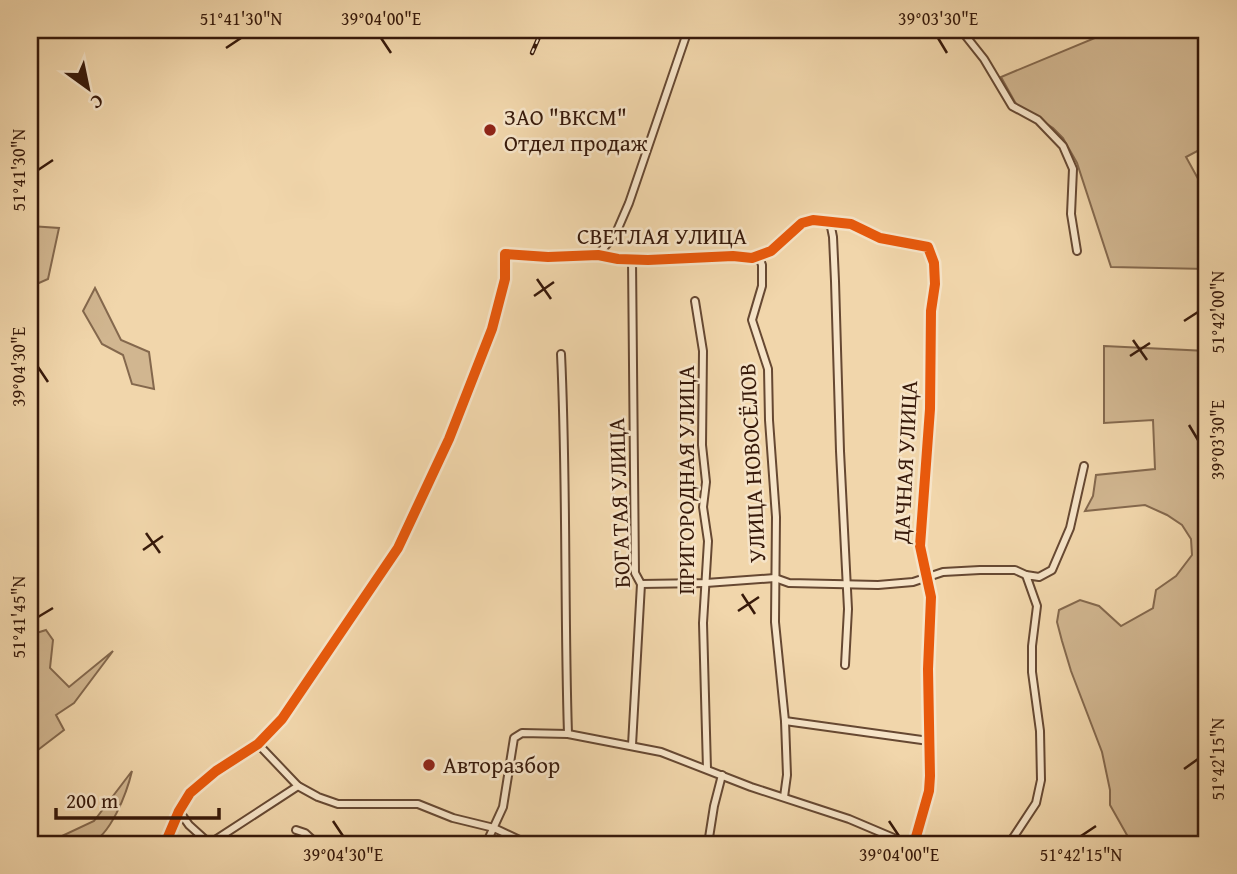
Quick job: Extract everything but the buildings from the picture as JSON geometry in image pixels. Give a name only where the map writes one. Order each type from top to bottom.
[{"type":"street","points":[[598,255],[616,233],[629,203],[688,30]]},
{"type":"street","points":[[961,30],[984,60],[1012,106],[1038,120],[1063,146],[1073,169],[1072,214],[1077,251]]},
{"type":"street","points":[[825,220],[831,227],[835,281],[848,609],[845,665]]},
{"type":"street","name":"СВЕТЛАЯ УЛИЦА","points":[[258,744],[290,708],[410,526],[449,439],[492,329],[505,279],[505,254],[548,257],[598,255],[632,260],[759,257],[771,251],[802,223],[825,220]]},
{"type":"street","name":"ДАЧНАЯ УЛИЦА","points":[[825,220],[850,225],[880,238],[928,247],[934,263],[930,409],[920,546],[931,597],[929,791],[914,844]]},
{"type":"street","name":"УЛИЦА НОВОСЁЛОВ","points":[[759,257],[762,265],[762,286],[752,320],[768,369],[776,517],[775,622],[785,721],[787,775],[784,797]]},
{"type":"street","name":"БОГАТАЯ УЛИЦА","points":[[632,260],[635,573],[641,584],[632,745]]},
{"type":"street","name":"ПРИГОРОДНАЯ УЛИЦА","points":[[695,301],[703,351],[702,445],[706,482],[703,507],[708,541],[705,660],[707,769]]},
{"type":"street","points":[[561,354],[565,454],[564,562],[568,734]]},
{"type":"street","points":[[641,584],[775,578],[789,583],[878,585],[913,582],[943,572],[980,570],[1015,570],[1039,577],[1052,570],[1070,528],[1084,467]]},
{"type":"street","points":[[1009,844],[1036,803],[1041,780],[1040,731],[1032,673],[1037,606],[1026,575]]},
{"type":"street","points":[[785,721],[929,741]]},
{"type":"street","points":[[486,844],[506,794],[511,747],[514,738],[522,733],[568,734],[661,752],[849,819],[908,844]]},
{"type":"street","points":[[165,844],[179,811],[200,782],[258,744],[298,786],[338,804],[418,804],[453,818],[494,828],[528,844]]},
{"type":"street","points":[[708,844],[722,775]]},
{"type":"street","points":[[179,811],[209,844],[298,786]]},
{"type":"street","points":[[296,830],[305,833],[317,844]]},
{"type":"shaded area","points":[[1092,30],[1207,30],[1207,146],[1186,157],[1207,195],[1207,269],[1111,267],[1077,163],[1063,138],[1053,128],[1016,104],[1001,77],[1095,38]]},
{"type":"shaded area","points":[[30,226],[59,228],[48,279],[30,287]]},
{"type":"shaded area","points":[[95,288],[121,340],[149,352],[154,389],[132,384],[123,355],[102,344],[83,311]]},
{"type":"shaded area","points":[[1104,346],[1207,351],[1207,844],[1132,844],[1110,805],[1110,790],[1102,752],[1071,671],[1057,622],[1059,610],[1080,600],[1099,606],[1121,626],[1153,608],[1156,590],[1176,576],[1192,555],[1191,539],[1182,525],[1145,505],[1085,511],[1093,496],[1096,475],[1155,469],[1153,420],[1104,423]]},
{"type":"shaded area","points":[[46,630],[53,640],[50,668],[69,687],[113,651],[74,703],[56,715],[64,730],[30,756],[30,635]]},
{"type":"shaded area","points":[[132,771],[117,812],[97,839],[79,846],[45,844],[94,821]]},
{"type":"railway","points":[[532,53],[542,30]]},
{"type":"cycle path","points":[[165,844],[190,793],[216,771],[258,744],[282,719],[398,548],[449,439],[492,329],[505,279],[505,254],[548,257],[598,255],[648,260],[733,256],[752,258],[771,251],[802,223],[813,220],[851,224],[880,238],[928,247],[934,263],[930,409],[920,546],[931,597],[928,669],[930,776],[929,791],[914,844]]},
{"type":"place","name":"ЗАО \"ВКСМ\" Отдел продаж","points":[[490,130]]},
{"type":"place","name":"Авторазбор","points":[[429,765]]}]
